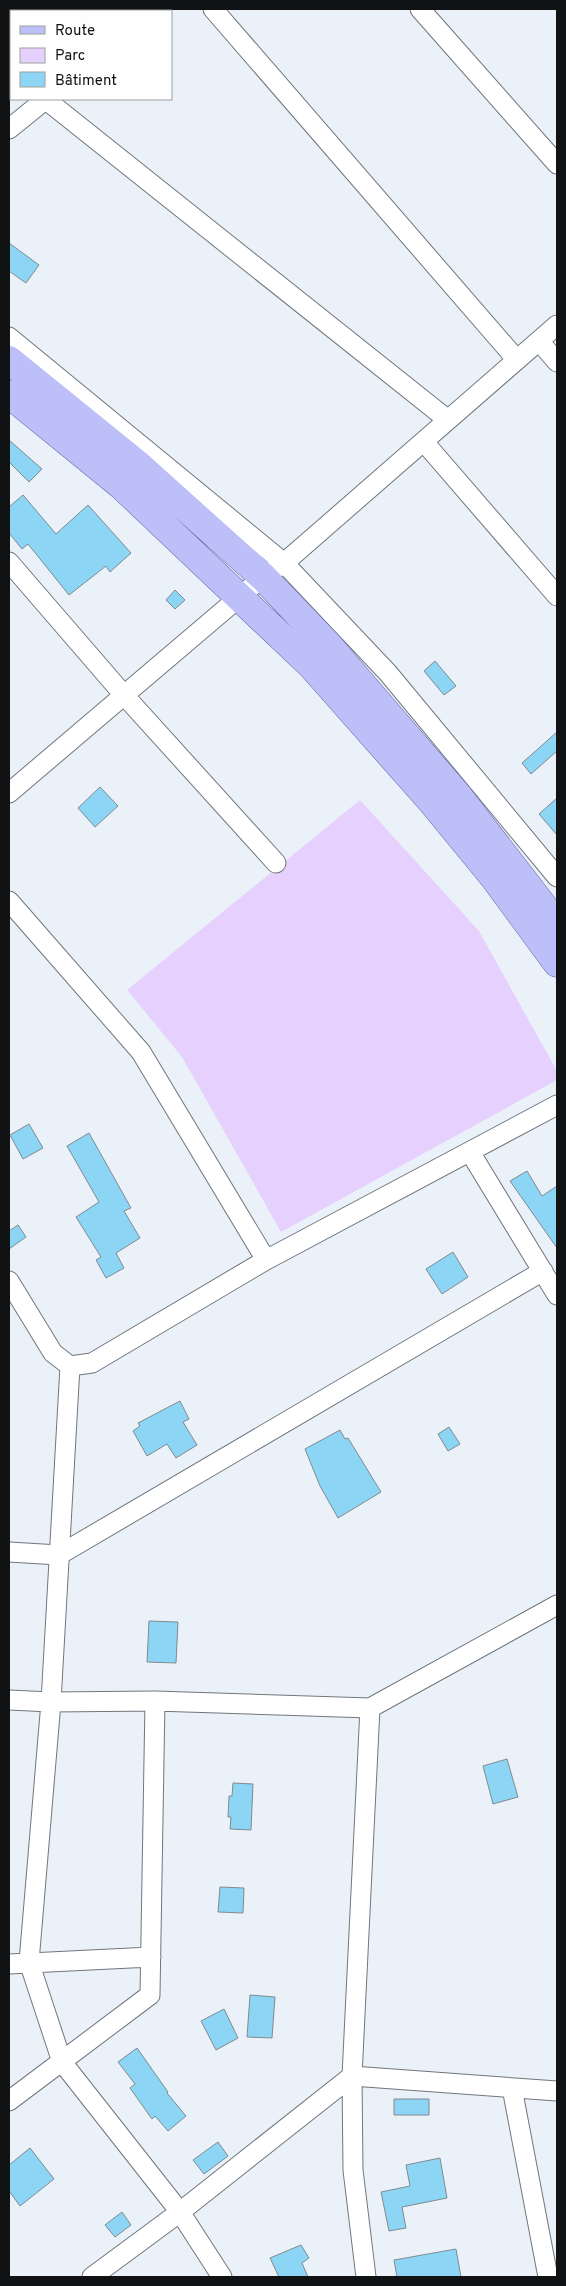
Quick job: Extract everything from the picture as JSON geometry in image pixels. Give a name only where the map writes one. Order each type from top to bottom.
[{"type":"main road","points":[[9,360],[136,463],[274,570],[329,646],[450,804]]},
{"type":"main road","points":[[9,394],[122,486],[311,665],[450,804],[547,913],[557,963]]},
{"type":"street","points":[[213,9],[517,360]]},
{"type":"street","points":[[420,9],[557,164]]},
{"type":"street","points":[[9,129],[45,100]]},
{"type":"street","points":[[47,100],[448,420]]},
{"type":"street","points":[[9,793],[123,694],[274,570],[424,442],[557,325]]},
{"type":"street","points":[[9,337],[388,673],[557,877]]},
{"type":"street","points":[[539,341],[557,362]]},
{"type":"street","points":[[424,442],[557,596]]},
{"type":"street","points":[[9,562],[123,694],[276,862]]},
{"type":"street","points":[[9,901],[141,1052],[266,1260]]},
{"type":"street","points":[[9,1281],[53,1353],[70,1366],[92,1363],[266,1260],[557,1105]]},
{"type":"street","points":[[470,1152],[557,1295]]},
{"type":"street","points":[[9,1552],[59,1555],[543,1272]]},
{"type":"street","points":[[70,1366],[51,1702],[30,1962],[62,2062],[180,2212],[222,2277]]},
{"type":"street","points":[[9,1700],[51,1702],[155,1701],[370,1708],[557,1605]]},
{"type":"street","points":[[9,2101],[150,1995],[155,1701]]},
{"type":"street","points":[[366,2277],[353,2170],[352,2076],[370,1708]]},
{"type":"street","points":[[9,1964],[151,1957]]},
{"type":"street","points":[[92,2277],[180,2212],[352,2076],[557,2091]]},
{"type":"street","points":[[512,2088],[550,2266]]},
{"type":"green space","points":[[360,800],[479,931],[557,1071],[557,1080],[281,1232],[182,1057],[127,990]]},
{"type":"building","points":[[9,243],[39,265],[26,283],[9,271]]},
{"type":"building","points":[[9,440],[42,469],[29,482],[9,462]]},
{"type":"building","points":[[23,495],[56,534],[88,505],[131,553],[110,572],[106,566],[69,595],[28,544],[22,549],[9,533],[9,507]]},
{"type":"building","points":[[175,590],[185,600],[175,609],[166,600]]},
{"type":"building","points":[[435,661],[456,686],[444,695],[424,671]]},
{"type":"building","points":[[557,732],[557,751],[531,774],[522,763]]},
{"type":"building","points":[[100,787],[118,806],[95,827],[78,808]]},
{"type":"building","points":[[557,798],[557,835],[539,814]]},
{"type":"building","points":[[29,1124],[43,1148],[23,1159],[10,1135]]},
{"type":"building","points":[[89,1133],[131,1208],[124,1211],[140,1238],[116,1253],[124,1268],[106,1278],[96,1260],[101,1257],[76,1217],[99,1202],[67,1146]]},
{"type":"building","points":[[527,1171],[542,1196],[557,1186],[557,1248],[510,1181]]},
{"type":"building","points":[[18,1225],[26,1237],[9,1249],[9,1231]]},
{"type":"building","points":[[453,1252],[468,1277],[442,1294],[426,1269]]},
{"type":"building","points":[[180,1401],[189,1419],[183,1422],[197,1445],[176,1458],[167,1444],[147,1456],[133,1431],[140,1426],[138,1423]]},
{"type":"building","points":[[449,1427],[460,1444],[448,1451],[438,1434]]},
{"type":"building","points":[[340,1430],[345,1439],[348,1438],[381,1492],[338,1518],[320,1486],[305,1449]]},
{"type":"building","points":[[149,1621],[178,1622],[176,1663],[147,1662]]},
{"type":"building","points":[[507,1759],[518,1797],[493,1804],[483,1766]]},
{"type":"building","points":[[233,1783],[253,1784],[251,1830],[230,1829],[231,1817],[228,1817],[229,1796],[232,1796]]},
{"type":"building","points":[[220,1887],[244,1888],[243,1913],[218,1912]]},
{"type":"building","points":[[250,1995],[275,1997],[272,2038],[247,2037]]},
{"type":"building","points":[[224,2009],[238,2038],[216,2050],[201,2021]]},
{"type":"building","points":[[137,2048],[167,2093],[186,2116],[168,2131],[155,2116],[152,2119],[130,2088],[135,2084],[118,2062]]},
{"type":"building","points":[[394,2099],[429,2099],[429,2115],[394,2115]]},
{"type":"building","points":[[218,2142],[228,2156],[204,2174],[193,2160]]},
{"type":"building","points":[[30,2148],[54,2179],[20,2206],[9,2191],[9,2165]]},
{"type":"building","points":[[440,2158],[447,2198],[402,2207],[406,2228],[389,2231],[381,2192],[410,2186],[406,2165]]},
{"type":"building","points":[[122,2212],[131,2225],[115,2237],[105,2225]]},
{"type":"building","points":[[301,2245],[309,2258],[302,2263],[308,2277],[279,2277],[270,2258]]},
{"type":"building","points":[[456,2249],[461,2277],[397,2277],[394,2260]]}]
